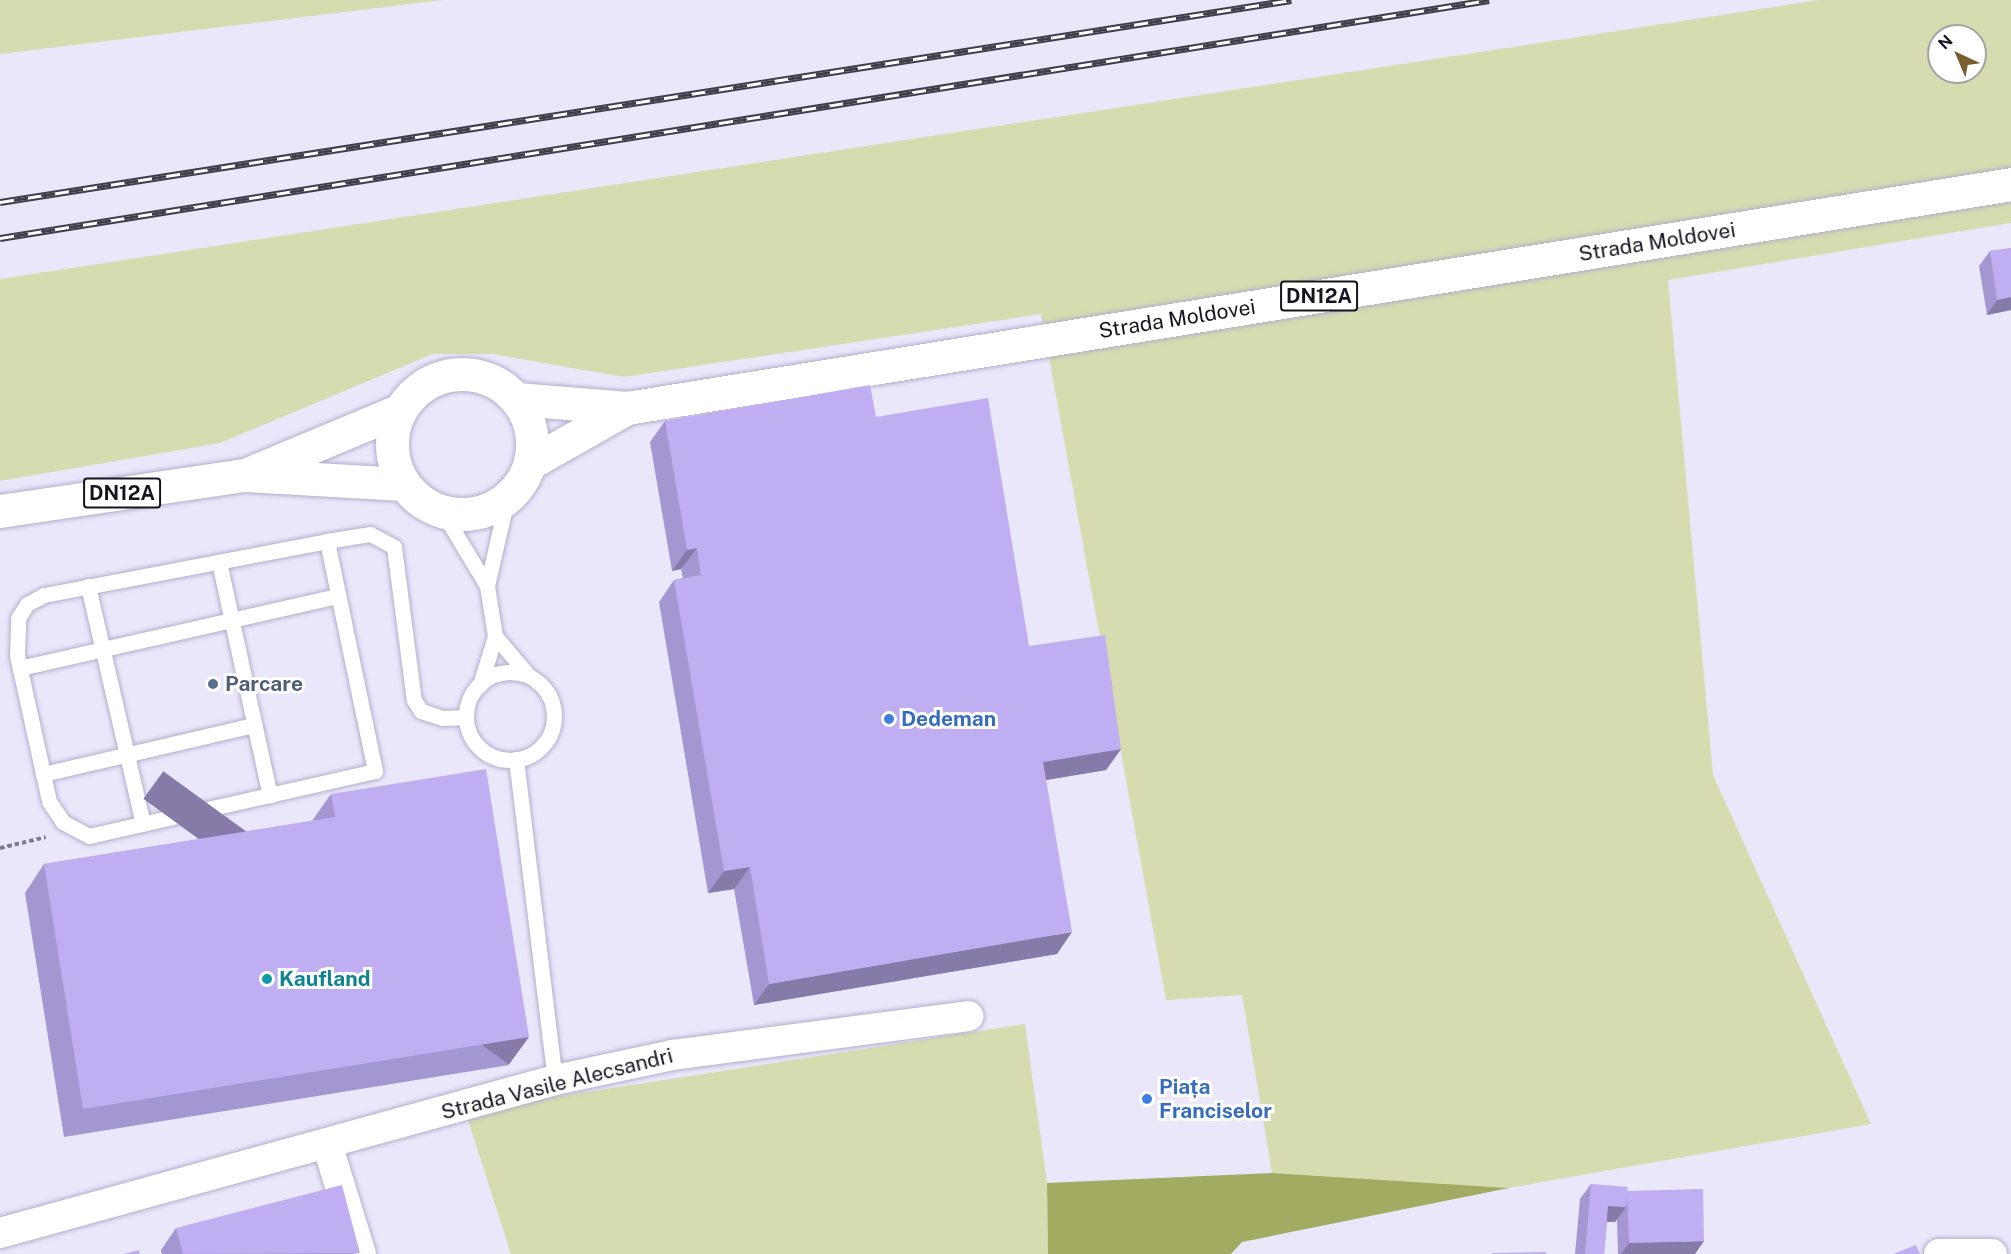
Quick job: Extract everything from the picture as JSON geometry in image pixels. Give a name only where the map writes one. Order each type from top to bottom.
[{"type":"main road","name":"Strada Moldovei","points":[[518,399],[627,408],[2011,184]]},
{"type":"main road","points":[[245,475],[400,410],[425,384],[463,372],[500,383],[518,399],[531,428],[530,463],[523,480],[507,499],[473,514],[442,511],[421,500],[403,484],[392,456],[392,434],[400,410]]},
{"type":"main road","name":"Strada Moldovei","points":[[530,463],[627,408]]},
{"type":"main road","points":[[245,475],[403,484]]},
{"type":"main road","name":"DN12A","points":[[0,511],[245,475]]},
{"type":"street","name":"Strada Vasile Alecsandri","points":[[0,1233],[555,1080],[673,1055],[968,1016]]},
{"type":"street","points":[[327,1144],[361,1254]]},
{"type":"street","points":[[1939,1254],[1992,1254]]},
{"type":"lane","points":[[487,586],[507,499]]},
{"type":"lane","points":[[442,511],[487,586],[495,636],[480,686]]},
{"type":"lane","points":[[327,541],[375,771],[89,836],[74,830],[49,801],[20,668],[15,637],[18,618],[27,604],[44,595],[88,586],[327,541],[370,534],[394,547],[414,700],[421,711],[442,718],[465,717]]},
{"type":"lane","points":[[219,561],[270,795]]},
{"type":"lane","points":[[88,586],[143,824]]},
{"type":"lane","points":[[20,668],[102,647],[338,596]]},
{"type":"lane","points":[[495,636],[528,675],[544,688],[553,709],[553,726],[546,742],[534,752],[516,759],[487,754],[476,745],[465,717],[468,701],[493,675],[507,671],[528,675]]},
{"type":"lane","points":[[42,774],[254,725]]},
{"type":"lane","points":[[516,759],[555,1080]]},
{"type":"path","points":[[0,848],[74,830]]},
{"type":"green space","points":[[0,0],[443,0],[0,54]]},
{"type":"green space","points":[[1819,0],[2011,0],[2011,223],[1668,280],[1713,775],[1871,1124],[1509,1188],[1272,1173],[1242,995],[1166,1000],[1041,314],[624,377],[493,354],[433,354],[220,443],[0,481],[0,279]]},
{"type":"green space","points":[[1025,1024],[1047,1183],[1048,1254],[511,1254],[465,1111]]},
{"type":"green space","points":[[1272,1173],[1509,1188],[1242,1242],[1231,1254],[1048,1254],[1047,1183]]},
{"type":"building","points":[[2011,248],[2011,297],[1997,300],[1990,251]]},
{"type":"building","name":"Dedeman","points":[[870,385],[876,417],[988,398],[1029,646],[1105,635],[1121,749],[1043,762],[1072,932],[769,984],[750,867],[724,871],[674,580],[701,575],[697,548],[687,550],[665,421]]},
{"type":"building","name":"Kaufland","points":[[486,769],[529,1037],[83,1109],[44,864],[335,817],[331,794]]},
{"type":"building","points":[[1591,1184],[1628,1187],[1627,1191],[1703,1189],[1704,1241],[1629,1243],[1627,1196],[1626,1207],[1608,1206],[1604,1254],[1585,1254]]},
{"type":"building","points":[[342,1185],[360,1253],[183,1254],[176,1228]]},
{"type":"building","points":[[1916,1245],[1920,1254],[1893,1254]]},
{"type":"building","points":[[139,1250],[140,1254],[123,1254]]},
{"type":"building","points":[[1546,1252],[1546,1254],[1492,1254],[1492,1253]]},
{"type":"railway","points":[[0,202],[1291,0]]},
{"type":"railway","points":[[0,238],[1489,0]]},
{"type":"place","name":"Parcare","points":[[213,684]]},
{"type":"place","name":"Dedeman","points":[[889,719]]},
{"type":"place","name":"Kaufland","points":[[267,979]]},
{"type":"place","name":"Piața Franciselor","points":[[1147,1099]]}]
